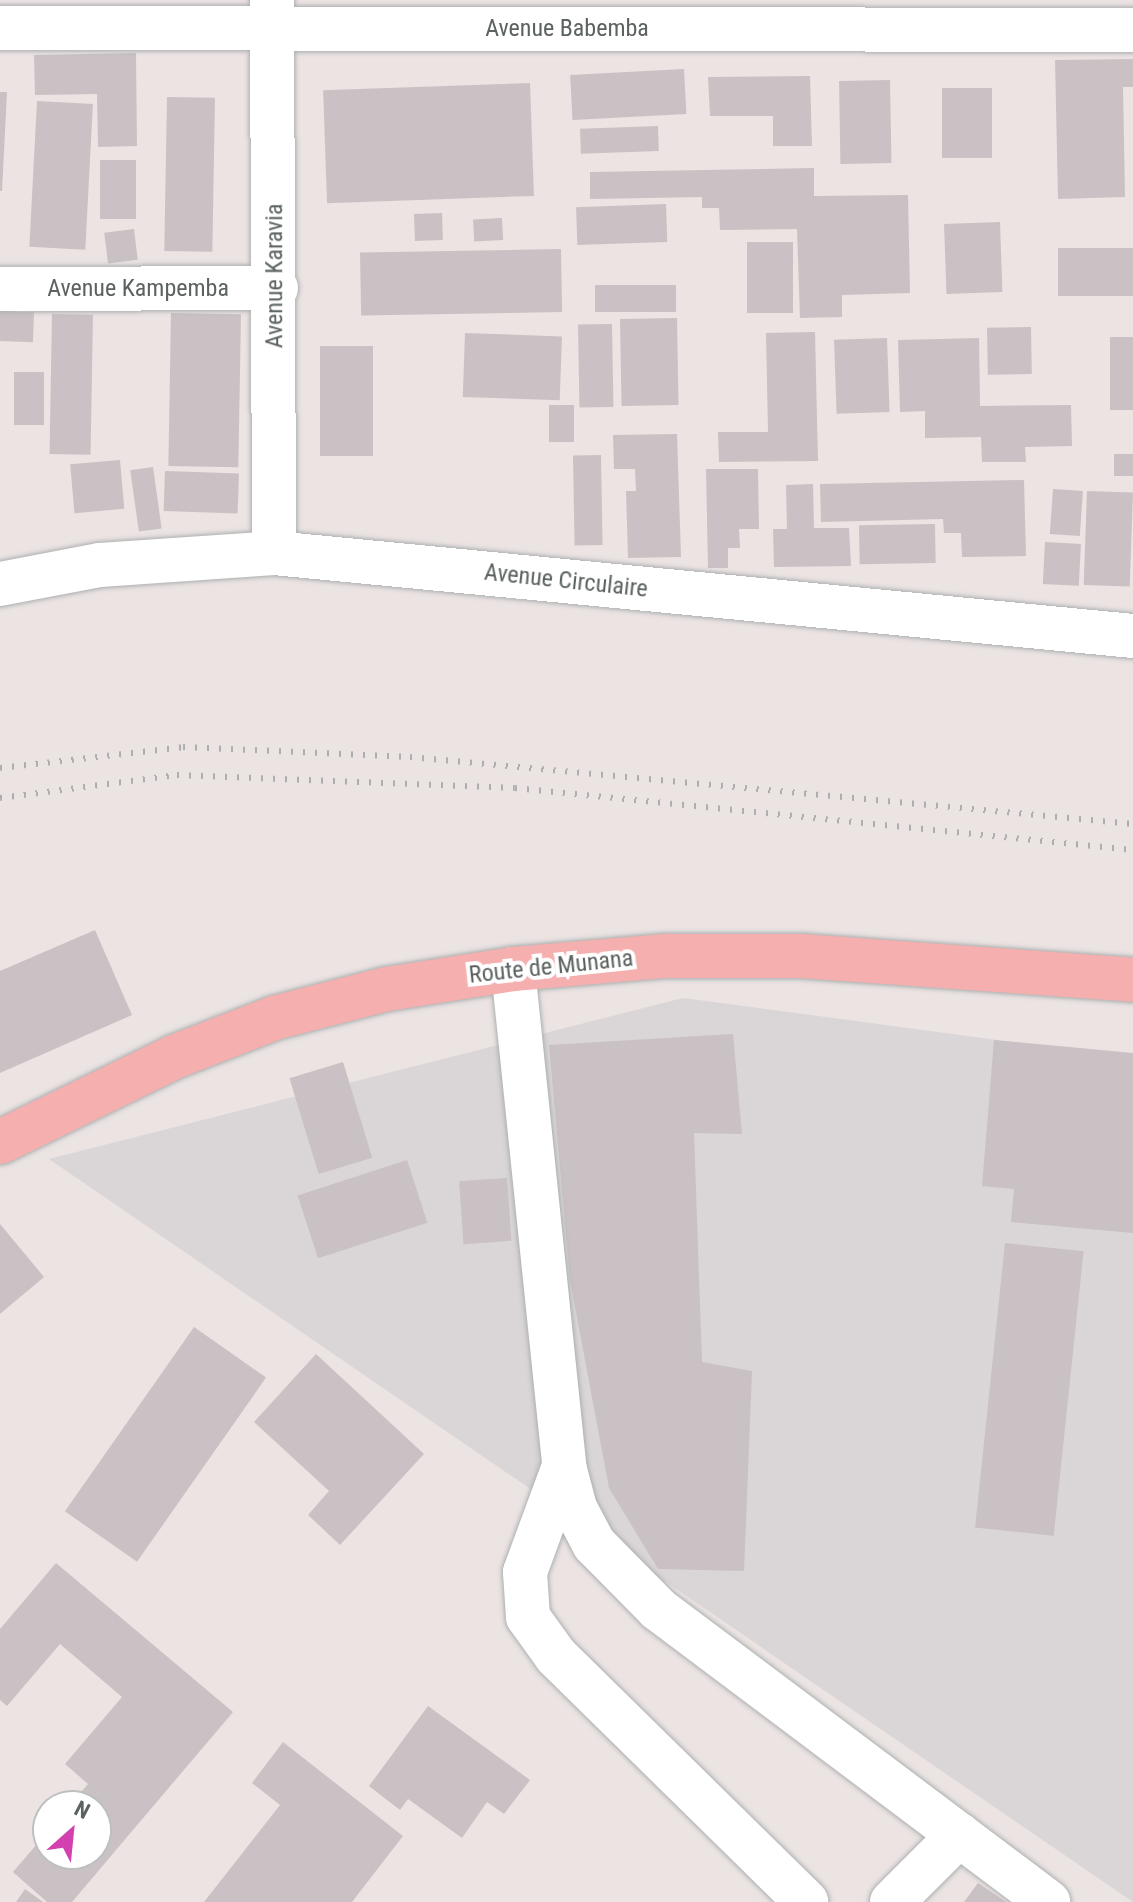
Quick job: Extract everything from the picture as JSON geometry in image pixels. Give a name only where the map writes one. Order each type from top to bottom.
[{"type":"main road","name":"Route de Munana","points":[[0,1142],[118,1082],[274,1018],[387,989],[513,969],[665,956],[801,956],[1133,980]]},
{"type":"street","name":"Avenue Babemba","points":[[0,28],[273,14],[1030,16],[1133,30]]},
{"type":"street","name":"Avenue Karavia","points":[[273,14],[276,288],[274,553]]},
{"type":"street","name":"Avenue Kampemba","points":[[0,289],[276,288]]},
{"type":"street","name":"Avenue Circulaire","points":[[0,584],[100,565],[274,553],[1133,636]]},
{"type":"street","points":[[513,969],[564,1466],[575,1508],[617,1572],[658,1609],[1048,1902]]},
{"type":"street","points":[[564,1466],[525,1572],[528,1617],[556,1656],[806,1902]]},
{"type":"street","points":[[892,1902],[959,1835]]},
{"type":"shaded area","points":[[683,998],[1133,1058],[1133,1902],[49,1159]]},
{"type":"building","points":[[136,53],[137,146],[98,147],[97,94],[35,95],[34,55]]},
{"type":"building","points":[[1133,59],[1133,87],[1123,87],[1125,197],[1058,199],[1055,60]]},
{"type":"building","points":[[684,69],[686,114],[573,120],[570,75]]},
{"type":"building","points":[[810,76],[812,146],[773,146],[773,116],[710,116],[708,77]]},
{"type":"building","points":[[890,80],[891,163],[840,164],[839,81]]},
{"type":"building","points":[[530,83],[534,196],[327,203],[323,90]]},
{"type":"building","points":[[942,88],[992,88],[992,158],[942,158]]},
{"type":"building","points":[[0,92],[7,92],[2,191],[0,191]]},
{"type":"building","points":[[167,97],[215,98],[212,252],[164,251]]},
{"type":"building","points":[[37,101],[93,104],[85,250],[29,247]]},
{"type":"building","points":[[658,126],[659,151],[581,154],[580,129]]},
{"type":"building","points":[[100,160],[136,160],[136,219],[100,219]]},
{"type":"building","points":[[814,168],[814,196],[908,195],[910,293],[842,295],[842,317],[800,318],[797,229],[720,230],[719,208],[702,208],[702,197],[590,199],[590,172]]},
{"type":"building","points":[[666,204],[667,242],[577,245],[576,207]]},
{"type":"building","points":[[442,213],[443,240],[415,241],[414,214]]},
{"type":"building","points":[[502,218],[503,240],[474,241],[473,220]]},
{"type":"building","points":[[1000,222],[1002,292],[946,294],[944,224]]},
{"type":"building","points":[[134,229],[138,260],[108,263],[104,233]]},
{"type":"building","points":[[747,242],[793,242],[793,313],[747,313]]},
{"type":"building","points":[[1058,248],[1133,248],[1133,296],[1058,296]]},
{"type":"building","points":[[561,249],[562,312],[361,315],[360,253]]},
{"type":"building","points":[[595,285],[676,285],[676,312],[595,312]]},
{"type":"building","points":[[0,311],[34,312],[33,342],[0,341]]},
{"type":"building","points":[[171,313],[241,314],[238,467],[168,466]]},
{"type":"building","points":[[52,314],[93,315],[91,455],[50,454]]},
{"type":"building","points":[[677,318],[679,405],[622,406],[620,319]]},
{"type":"building","points":[[612,324],[613,407],[579,408],[578,325]]},
{"type":"building","points":[[1031,327],[1032,374],[988,375],[987,328]]},
{"type":"building","points":[[815,332],[818,461],[719,462],[718,432],[768,432],[766,333]]},
{"type":"building","points":[[465,333],[562,336],[560,400],[463,397]]},
{"type":"building","points":[[1110,337],[1133,337],[1133,410],[1110,410]]},
{"type":"building","points":[[887,338],[890,412],[837,414],[834,340]]},
{"type":"building","points":[[979,338],[980,406],[1071,405],[1072,446],[1025,447],[1026,462],[982,462],[981,437],[925,438],[925,411],[900,412],[898,340]]},
{"type":"building","points":[[320,346],[373,346],[373,456],[320,456]]},
{"type":"building","points":[[14,372],[44,372],[44,425],[14,425]]},
{"type":"building","points":[[549,405],[574,405],[574,442],[549,442]]},
{"type":"building","points":[[677,434],[681,557],[628,558],[626,491],[636,491],[635,469],[614,469],[613,435]]},
{"type":"building","points":[[1114,454],[1133,454],[1133,476],[1114,476]]},
{"type":"building","points":[[573,455],[601,455],[603,545],[575,545]]},
{"type":"building","points":[[120,460],[124,509],[74,513],[70,464]]},
{"type":"building","points":[[153,467],[162,528],[139,532],[130,470]]},
{"type":"building","points":[[706,469],[758,469],[759,529],[739,529],[740,548],[728,548],[728,568],[708,568]]},
{"type":"building","points":[[165,471],[239,474],[238,514],[164,511]]},
{"type":"building","points":[[1024,480],[1026,556],[962,557],[961,533],[944,533],[943,519],[821,522],[820,484]]},
{"type":"building","points":[[813,484],[814,528],[849,528],[851,566],[774,567],[773,529],[787,529],[786,485]]},
{"type":"building","points":[[1053,489],[1083,491],[1080,536],[1050,534]]},
{"type":"building","points":[[1087,491],[1133,493],[1130,587],[1084,585]]},
{"type":"building","points":[[935,524],[936,563],[860,564],[859,525]]},
{"type":"building","points":[[1045,542],[1081,544],[1079,586],[1043,584]]},
{"type":"building","points":[[95,930],[132,1015],[0,1073],[0,971]]},
{"type":"building","points":[[733,1034],[742,1134],[694,1133],[702,1362],[752,1371],[744,1571],[658,1569],[609,1488],[570,1280],[549,1045]]},
{"type":"building","points":[[994,1040],[1133,1053],[1133,1233],[1011,1222],[1014,1189],[982,1186]]},
{"type":"building","points":[[343,1062],[372,1158],[319,1174],[289,1078]]},
{"type":"building","points":[[407,1160],[427,1223],[318,1258],[298,1196]]},
{"type":"building","points":[[507,1178],[511,1241],[464,1244],[459,1181]]},
{"type":"building","points":[[0,1224],[44,1277],[0,1314]]},
{"type":"building","points":[[1005,1243],[1084,1251],[1054,1536],[975,1527]]},
{"type":"building","points":[[194,1327],[266,1377],[137,1562],[65,1511]]},
{"type":"building","points":[[316,1354],[424,1454],[340,1545],[308,1515],[329,1491],[254,1422]]},
{"type":"building","points":[[56,1563],[233,1712],[112,1855],[112,1790],[83,1790],[88,1784],[65,1764],[122,1697],[60,1644],[7,1706],[0,1700],[0,1629]]},
{"type":"building","points":[[428,1706],[530,1780],[504,1814],[487,1802],[462,1838],[408,1799],[400,1810],[369,1786]]},
{"type":"building","points":[[283,1742],[403,1836],[352,1902],[204,1902],[280,1805],[252,1783]]},
{"type":"building","points":[[32,1850],[32,1870],[99,1870],[72,1902],[47,1902],[13,1872]]},
{"type":"building","points":[[978,1883],[1006,1902],[964,1902]]},
{"type":"building","points":[[25,1889],[43,1902],[16,1902]]},
{"type":"railway","points":[[0,768],[183,747],[410,757],[1133,824]]},
{"type":"railway","points":[[0,798],[177,775],[515,788],[1133,850]]}]
